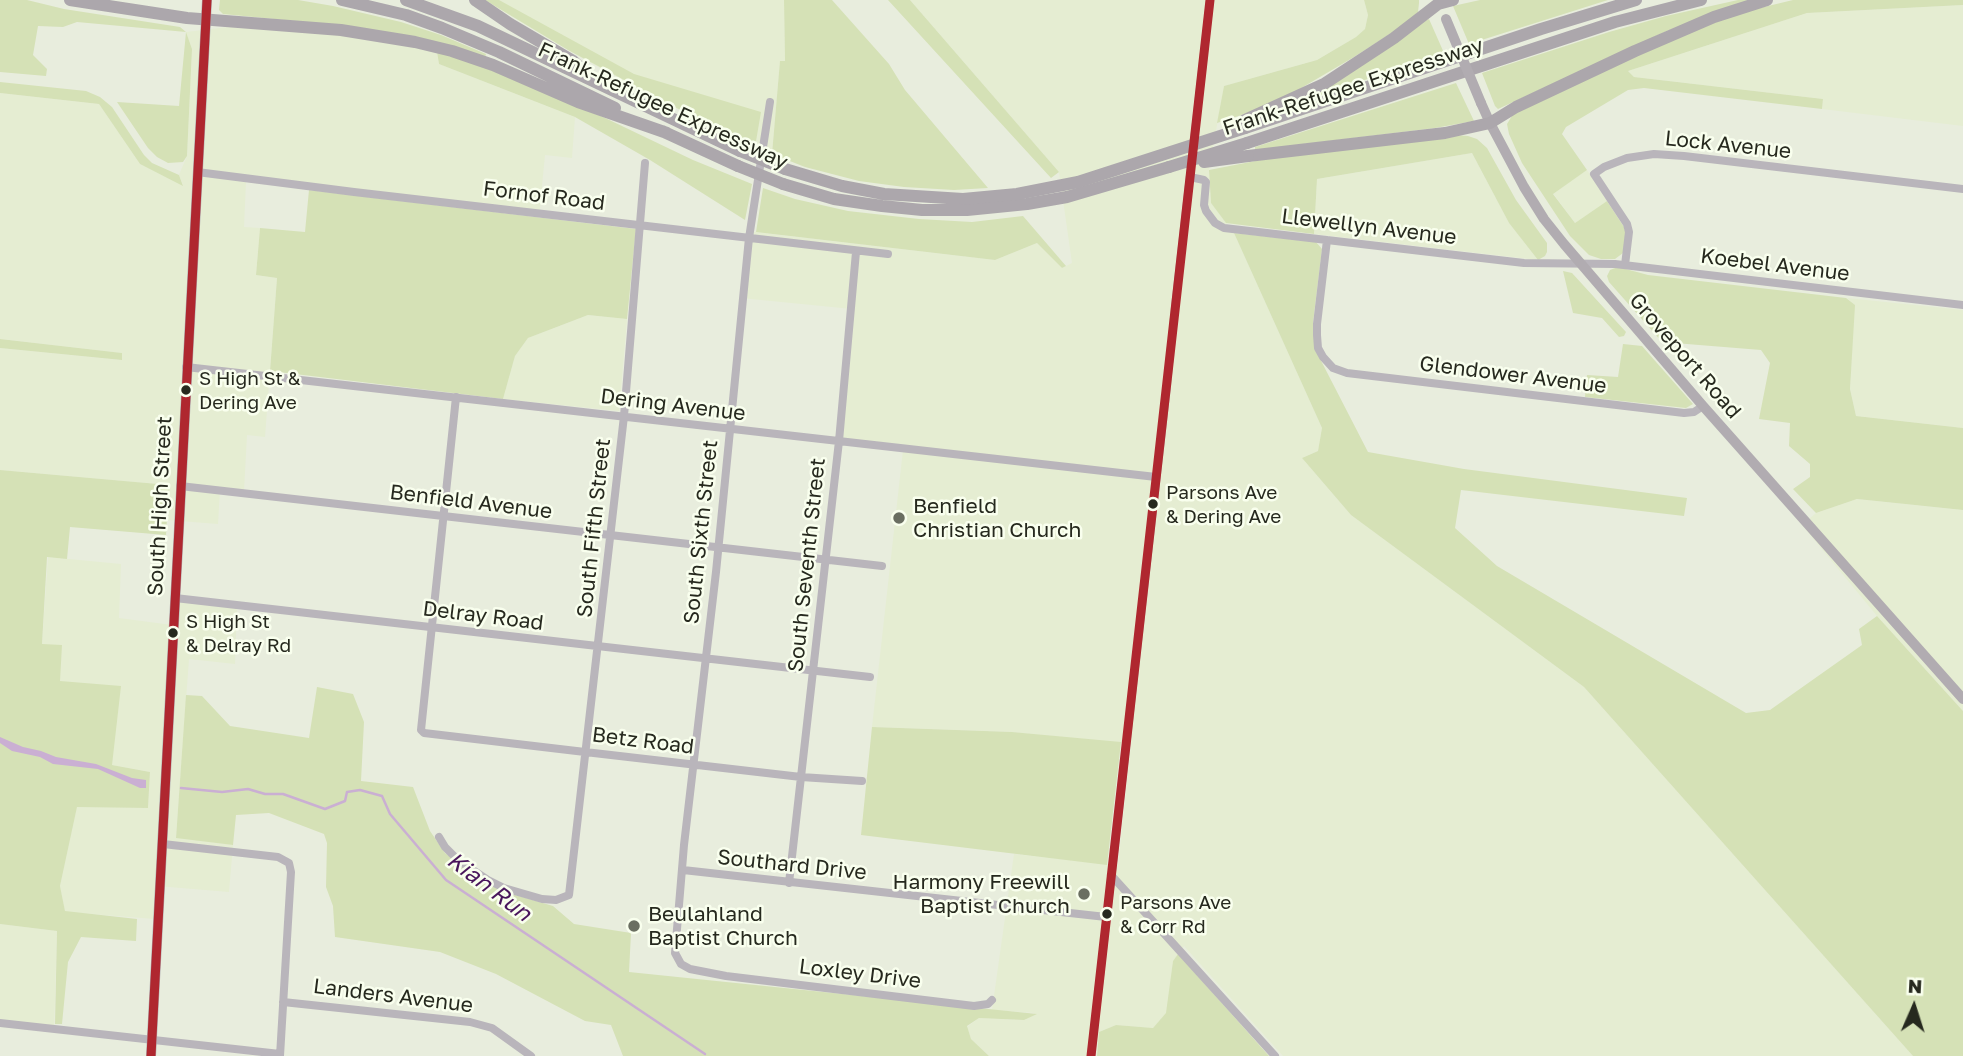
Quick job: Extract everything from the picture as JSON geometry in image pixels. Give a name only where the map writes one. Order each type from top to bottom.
[{"type":"highway","points":[[70,0],[187,18],[341,30],[434,46],[493,65],[578,102],[667,133]]},
{"type":"highway","name":"Frank-Refugee Expressway","points":[[342,0],[406,15],[499,51],[667,133],[783,184],[834,199],[922,210],[965,205],[1046,189],[1122,169],[1245,124],[1636,0]]},
{"type":"highway","name":"Frank-Refugee Expressway","points":[[407,0],[478,26],[740,151],[785,169],[842,186],[884,194],[999,208],[1057,199],[1170,167],[1247,150],[1615,22],[1701,0]]},
{"type":"highway","points":[[475,0],[573,61],[597,82]]},
{"type":"highway","points":[[1245,124],[1324,84],[1394,38],[1437,2],[1453,0]]},
{"type":"highway","points":[[1247,150],[1446,133],[1490,123],[1516,107],[1635,51],[1724,13],[1767,0]]},
{"type":"main road","name":"South High Street","points":[[151,1056],[207,2]]},
{"type":"main road","name":"Groveport Road","points":[[1437,2],[1490,123],[1544,219],[1703,406],[1963,699]]},
{"type":"street","points":[[1175,307],[1210,0]]},
{"type":"street","name":"South Sixth Street","points":[[681,964],[676,949],[682,870],[749,238],[770,102]]},
{"type":"street","name":"Lock Avenue","points":[[1625,265],[1629,232],[1627,224],[1594,174],[1627,158],[1654,154],[1684,156],[1963,189]]},
{"type":"street","name":"South Fifth Street","points":[[439,837],[458,860],[504,888],[542,899],[556,900],[569,895],[624,416],[645,163]]},
{"type":"street","name":"Fornof Road","points":[[197,172],[888,254]]},
{"type":"street","name":"Llewellyn Avenue","points":[[1190,177],[1206,182],[1206,211],[1215,223],[1224,228],[1524,263],[1582,265]]},
{"type":"street","name":"Glendower Avenue","points":[[1327,240],[1317,324],[1318,348],[1333,368],[1347,373],[1684,413],[1694,412],[1703,406]]},
{"type":"street","name":"South Seventh Street","points":[[789,883],[839,441],[856,251]]},
{"type":"street","name":"Koebel Avenue","points":[[1582,265],[1625,265],[1963,305]]},
{"type":"street","name":"Dering Avenue","points":[[186,367],[1156,477]]},
{"type":"street","points":[[1091,1056],[1167,386]]},
{"type":"street","points":[[431,628],[456,397]]},
{"type":"street","name":"Benfield Avenue","points":[[180,486],[882,566]]},
{"type":"street","name":"Delray Road","points":[[175,598],[870,677]]},
{"type":"street","name":"Betz Road","points":[[431,628],[421,730],[424,733],[801,777],[862,781]]},
{"type":"street","points":[[0,1023],[280,1055],[291,872],[289,863],[278,857],[163,844]]},
{"type":"street","name":"Southard Drive","points":[[682,870],[1107,917]]},
{"type":"street","points":[[1111,875],[1275,1056]]},
{"type":"street","name":"Loxley Drive","points":[[681,964],[699,971],[726,976],[974,1006],[988,1004],[992,1000]]},
{"type":"street","name":"Landers Avenue","points":[[283,1002],[470,1022],[492,1028],[531,1056]]},
{"type":"shaded area","points":[[0,0],[27,0],[64,9],[180,27],[186,32],[77,22],[63,27],[38,26],[33,55],[47,69],[46,76],[0,72]]},
{"type":"shaded area","points":[[220,0],[298,0],[333,6],[401,22],[486,54],[485,58],[336,25],[223,14],[219,10]]},
{"type":"shaded area","points":[[485,0],[784,0],[785,61],[780,62],[772,154],[718,130],[631,85]]},
{"type":"shaded area","points":[[485,0],[499,0],[634,74],[761,112],[755,147],[568,50]]},
{"type":"shaded area","points":[[784,0],[832,0],[889,64],[905,90],[988,188],[954,190],[859,181],[805,167],[772,154],[780,61],[785,61]]},
{"type":"shaded area","points":[[888,0],[910,0],[1059,172],[1051,178]]},
{"type":"shaded area","points":[[910,0],[1364,0],[1368,15],[1365,29],[1356,37],[1317,60],[1224,86],[1209,170],[1211,203],[1234,233],[1322,428],[1318,451],[1302,458],[1351,515],[1584,687],[1913,1056],[1283,1056],[1184,946],[1173,961],[1167,1013],[1153,1028],[1116,1025],[1099,1032],[1096,1056],[989,1056],[971,1039],[967,1027],[979,1018],[1024,1020],[1035,1013],[992,1010],[1014,854],[1118,865],[1131,744],[1012,732],[872,727],[903,450],[839,442],[852,309],[741,298],[748,231],[995,260],[1037,243],[1062,268],[1072,263],[1059,172]]},
{"type":"shaded area","points":[[1364,0],[1419,0],[1418,12],[1407,23],[1291,94],[1251,112],[1217,123],[1224,86],[1317,60],[1356,37],[1365,29],[1368,15]]},
{"type":"shaded area","points":[[1480,0],[1608,0],[1469,44],[1453,6]]},
{"type":"shaded area","points":[[1738,0],[1749,0],[1667,31],[1498,109],[1482,73],[1609,32]]},
{"type":"shaded area","points":[[1793,0],[1963,0],[1963,5],[1807,13],[1628,71],[1634,77],[1823,99],[1822,109],[1644,88],[1628,90],[1566,127],[1562,134],[1587,170],[1553,194],[1575,223],[1607,201],[1626,234],[1623,253],[1615,259],[1601,259],[1589,255],[1570,236],[1522,163],[1507,124],[1515,111],[1685,33],[1735,14]]},
{"type":"shaded area","points":[[1963,5],[1963,126],[1822,109],[1823,99],[1634,77],[1628,71],[1807,13]]},
{"type":"shaded area","points":[[1429,19],[1444,53],[1303,101],[1302,98]]},
{"type":"shaded area","points":[[245,25],[358,37],[437,52],[439,64],[575,117],[572,158],[545,155],[539,217],[246,182],[244,227],[260,228],[256,275],[277,278],[265,437],[247,435],[244,491],[220,489],[218,524],[167,520],[168,485],[0,470],[0,348],[121,360],[122,353],[0,339],[0,93],[99,104],[140,164],[183,185],[179,175],[187,156],[192,49],[186,32]]},
{"type":"shaded area","points":[[186,32],[192,49],[187,156],[183,162],[168,163],[148,148],[117,102],[179,106]]},
{"type":"shaded area","points":[[437,52],[492,68],[578,105],[693,160],[752,184],[745,220],[575,117],[439,64]]},
{"type":"shaded area","points":[[0,82],[86,91],[100,97],[112,107],[144,155],[152,163],[179,175],[183,186],[140,164],[99,104],[0,93]]},
{"type":"shaded area","points":[[1456,83],[1474,121],[1255,150],[1255,147]]},
{"type":"shaded area","points":[[1455,135],[1477,139],[1487,148],[1516,200],[1547,243],[1545,256],[1538,260],[1509,223],[1472,153],[1317,179],[1314,234],[1226,223],[1211,203],[1209,170],[1276,157]]},
{"type":"shaded area","points":[[1472,153],[1509,223],[1538,260],[1314,234],[1317,179]]},
{"type":"shaded area","points":[[1587,170],[1607,201],[1575,223],[1553,193]]},
{"type":"shaded area","points":[[763,188],[795,199],[848,211],[919,219],[972,222],[1023,216],[1066,266],[1062,268],[1037,243],[995,260],[756,232]]},
{"type":"shaded area","points":[[309,190],[636,229],[627,319],[588,315],[528,338],[515,356],[503,399],[270,371],[277,278],[256,275],[260,228],[305,232]]},
{"type":"shaded area","points":[[1234,233],[1316,242],[1322,249],[1313,323],[1315,349],[1368,452],[1464,469],[1687,498],[1684,516],[1461,490],[1455,528],[1497,566],[1746,713],[1770,710],[1862,645],[1859,629],[1877,616],[1963,711],[1963,1056],[1913,1056],[1584,687],[1351,515],[1302,458],[1318,451],[1322,428]]},
{"type":"shaded area","points":[[1615,268],[1648,275],[1846,298],[1855,305],[1850,389],[1856,416],[1963,428],[1963,510],[1857,499],[1816,513],[1793,489],[1810,477],[1810,464],[1789,446],[1790,423],[1759,419],[1770,363],[1761,350],[1662,342],[1609,282],[1607,276],[1610,270]]},
{"type":"shaded area","points":[[1563,271],[1572,273],[1626,332],[1624,336],[1619,337],[1602,318],[1573,313]]},
{"type":"shaded area","points":[[1847,298],[1963,310],[1963,428],[1856,416],[1850,389],[1854,305]]},
{"type":"shaded area","points":[[588,315],[627,319],[619,411],[503,399],[515,356],[528,338]]},
{"type":"shaded area","points":[[0,339],[122,353],[122,360],[0,348]]},
{"type":"shaded area","points":[[1623,344],[1642,346],[1693,404],[1686,408],[1585,397],[1587,375],[1618,377]]},
{"type":"shaded area","points":[[0,470],[169,485],[166,535],[70,527],[67,559],[47,557],[42,644],[62,645],[60,681],[121,686],[112,765],[150,772],[148,808],[77,807],[60,886],[65,911],[137,919],[136,941],[81,937],[68,962],[62,1024],[55,1024],[57,931],[0,924]]},
{"type":"shaded area","points":[[1857,499],[1963,510],[1963,711],[1877,616],[1802,525],[1816,513]]},
{"type":"shaded area","points":[[48,557],[121,564],[119,618],[172,625],[174,598],[237,606],[235,664],[189,659],[176,837],[233,845],[229,892],[157,886],[155,919],[65,912],[60,886],[77,806],[148,808],[150,772],[112,765],[60,681],[42,644]]},
{"type":"shaded area","points":[[317,687],[353,694],[364,722],[361,781],[413,787],[430,831],[445,853],[478,878],[512,894],[553,906],[574,924],[631,933],[629,972],[1037,1014],[1024,1020],[979,1018],[967,1026],[971,1039],[989,1056],[623,1056],[611,1025],[585,1021],[496,974],[440,952],[335,937],[333,906],[326,887],[327,843],[324,834],[269,813],[236,815],[233,845],[176,838],[186,695],[202,696],[230,726],[309,738]]},
{"type":"shaded area","points":[[872,727],[1012,732],[1121,742],[1107,865],[861,835]]},
{"type":"shaded area","points":[[0,737],[56,757],[96,764],[132,778],[146,780],[146,788],[140,788],[98,769],[53,764],[40,757],[12,751],[0,743]]},
{"type":"shaded area","points":[[0,924],[57,931],[54,1032],[0,1027]]},
{"type":"shaded area","points":[[1178,954],[1269,1056],[1097,1056],[1099,1032],[1116,1025],[1153,1028],[1166,1013],[1173,961]]},
{"type":"waterway","name":"Kian Run","points":[[181,788],[222,792],[248,789],[265,794],[283,794],[325,809],[345,801],[347,792],[360,790],[382,796],[390,814],[446,880],[705,1054]]},
{"type":"tunnel","points":[[1167,386],[1175,307]]},
{"type":"transit line","points":[[151,1056],[207,0]]},
{"type":"transit line","points":[[1091,1056],[1210,0]]},
{"type":"place","name":"S High St & Dering Ave","points":[[186,390]]},
{"type":"place","name":"Parsons Ave & Dering Ave","points":[[1153,504]]},
{"type":"place","name":"Benfield Christian Church","points":[[899,518]]},
{"type":"place","name":"S High St & Delray Rd","points":[[173,633]]},
{"type":"place","name":"Harmony Freewill Baptist Church","points":[[1084,894]]},
{"type":"place","name":"Parsons Ave & Corr Rd","points":[[1107,914]]},
{"type":"place","name":"Beulahland Baptist Church","points":[[634,926]]}]
